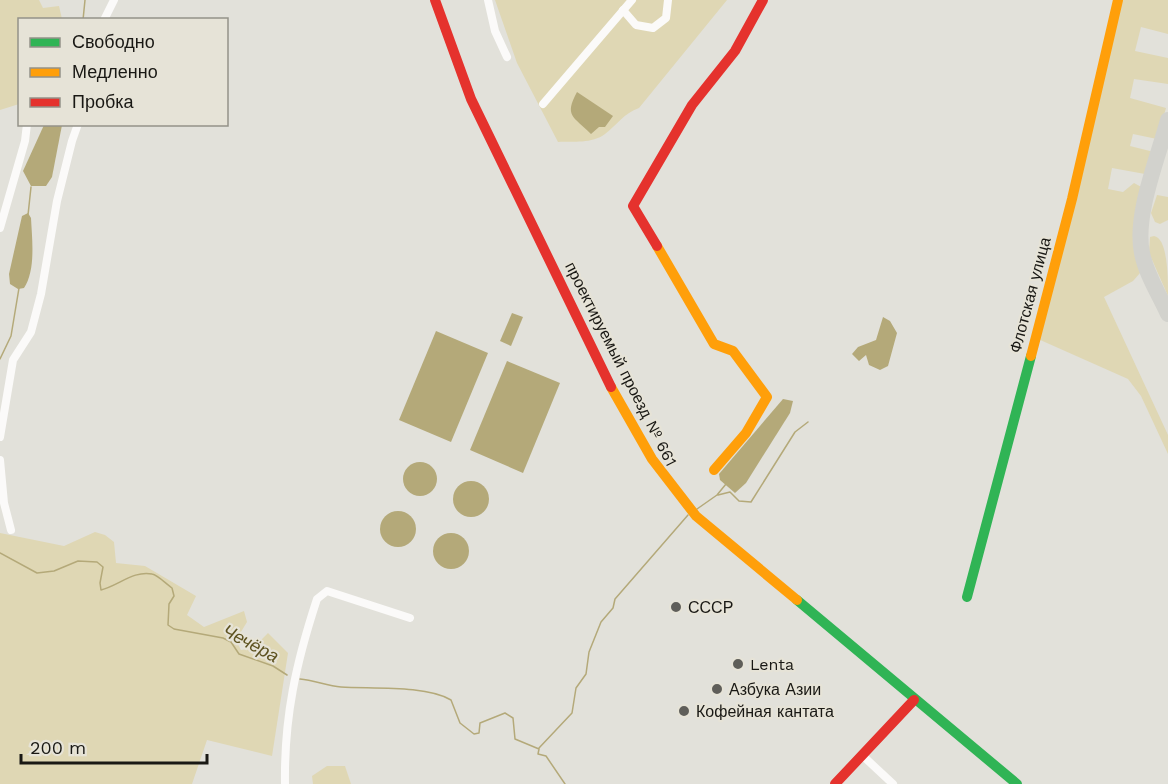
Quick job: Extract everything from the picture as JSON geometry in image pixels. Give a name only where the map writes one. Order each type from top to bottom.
[{"type":"street","points":[[105,18],[114,0]]},
{"type":"street","name":"проектируемый проезд № 661","points":[[435,0],[455,63],[482,122],[630,422],[662,478],[696,516],[1017,784]]},
{"type":"street","points":[[488,0],[495,31],[507,57]]},
{"type":"street","points":[[543,104],[632,0]]},
{"type":"street","points":[[623,10],[636,25],[653,28],[666,18],[668,0]]},
{"type":"street","points":[[714,470],[746,433],[767,398],[733,351],[720,349],[714,344],[633,206],[692,105],[735,51],[763,0]]},
{"type":"street","name":"Флотская улица","points":[[966,597],[1072,199],[1118,0]]},
{"type":"street","points":[[0,228],[25,141],[27,126]]},
{"type":"street","points":[[0,437],[14,360],[31,332],[41,294],[57,201],[77,126]]},
{"type":"street","points":[[0,460],[4,503],[11,530]]},
{"type":"street","points":[[285,784],[288,708],[317,599],[327,591],[410,618]]},
{"type":"street","points":[[835,784],[914,700]]},
{"type":"street","points":[[863,756],[893,784]]},
{"type":"shaded area","points":[[0,0],[39,0],[43,8],[59,6],[62,18],[18,18],[18,104],[0,110]]},
{"type":"shaded area","points":[[495,0],[727,0],[639,108],[625,116],[600,137],[582,141],[558,142],[517,63]]},
{"type":"shaded area","points":[[1122,0],[1168,0],[1168,34],[1141,27],[1135,51],[1168,58],[1168,84],[1134,79],[1130,98],[1166,108],[1157,139],[1133,134],[1130,146],[1154,152],[1150,171],[1145,174],[1112,168],[1108,189],[1123,192],[1134,183],[1145,189],[1136,231],[1140,273],[1133,281],[1104,297],[1168,435],[1168,454],[1141,396],[1128,379],[1038,339]]},
{"type":"shaded area","points":[[577,92],[613,116],[605,127],[599,127],[591,134],[575,119],[571,106]]},
{"type":"shaded area","points":[[44,126],[62,126],[52,177],[46,186],[31,186],[23,171]]},
{"type":"shaded area","points":[[1157,195],[1168,197],[1168,220],[1160,224],[1155,222],[1151,213]]},
{"type":"shaded area","points":[[28,213],[31,218],[32,263],[28,281],[24,288],[18,289],[10,284],[9,274],[22,216]]},
{"type":"shaded area","points":[[1150,237],[1159,238],[1165,251],[1168,296],[1149,253]]},
{"type":"shaded area","points":[[512,313],[523,317],[511,346],[500,341]]},
{"type":"shaded area","points":[[883,317],[890,321],[897,333],[888,366],[880,370],[869,365],[866,355],[859,361],[852,354],[858,347],[876,340]]},
{"type":"shaded area","points":[[436,331],[488,353],[451,442],[399,420]]},
{"type":"shaded area","points":[[507,361],[560,383],[523,473],[470,450]]},
{"type":"shaded area","points":[[783,399],[793,401],[790,413],[746,483],[735,493],[720,480],[719,474]]},
{"type":"shaded area","points":[[420,462],[432,467],[437,479],[432,491],[420,496],[408,491],[403,479],[408,467]]},
{"type":"shaded area","points":[[471,481],[484,486],[489,499],[484,512],[471,517],[458,512],[453,499],[458,486]]},
{"type":"shaded area","points":[[398,511],[411,516],[416,529],[411,542],[398,547],[385,542],[380,529],[385,516]]},
{"type":"shaded area","points":[[95,532],[105,535],[114,542],[116,563],[145,566],[196,596],[187,615],[204,627],[244,611],[247,622],[236,640],[241,650],[253,648],[268,633],[288,653],[272,756],[207,740],[192,784],[0,784],[0,533],[64,546]]},
{"type":"shaded area","points":[[451,533],[464,538],[469,551],[464,564],[451,569],[438,564],[433,551],[438,538]]},
{"type":"shaded area","points":[[327,766],[345,766],[351,784],[313,784],[312,776]]},
{"type":"waterway","points":[[83,18],[85,0]]},
{"type":"waterway","points":[[28,215],[31,187]]},
{"type":"waterway","points":[[0,359],[11,336],[19,288]]},
{"type":"waterway","points":[[718,495],[730,492],[739,501],[751,502],[795,432],[808,422]]},
{"type":"waterway","points":[[697,509],[717,495],[726,484]]},
{"type":"waterway","points":[[539,748],[572,713],[576,688],[586,674],[589,652],[601,622],[613,608],[615,599],[688,515]]},
{"type":"waterway","name":"Чечёра","points":[[0,553],[37,573],[54,571],[78,561],[97,562],[103,567],[101,590],[139,574],[154,575],[172,588],[174,596],[169,604],[168,625],[174,629],[223,638],[231,642],[239,654],[273,666],[287,675]]},
{"type":"waterway","name":"Чечёра","points":[[300,679],[353,688],[413,690],[440,695],[451,700],[460,723],[474,734],[479,733],[480,723],[505,713],[513,718],[515,739],[539,749],[538,754],[546,756],[565,784]]},
{"type":"taxiway","points":[[1168,120],[1144,204],[1140,238],[1146,269],[1168,314]]},
{"type":"traffic: fast","points":[[967,597],[1031,356]]},
{"type":"traffic: fast","points":[[797,600],[1017,784]]},
{"type":"traffic: slow","points":[[1031,356],[1072,199],[1118,0]]},
{"type":"traffic: slow","points":[[657,246],[714,344],[733,351],[767,397],[746,433],[714,470]]},
{"type":"traffic: slow","points":[[611,387],[652,459],[696,516],[797,600]]},
{"type":"traffic: jam","points":[[435,0],[471,99],[611,387]]},
{"type":"traffic: jam","points":[[657,246],[633,206],[692,105],[735,51],[763,0]]},
{"type":"traffic: jam","points":[[835,784],[914,700]]},
{"type":"place","name":"СССР","points":[[676,607]]},
{"type":"place","name":"Lenta","points":[[738,664]]},
{"type":"place","name":"Азбука Азии","points":[[717,689]]},
{"type":"place","name":"Кофейная кантата","points":[[684,711]]}]
